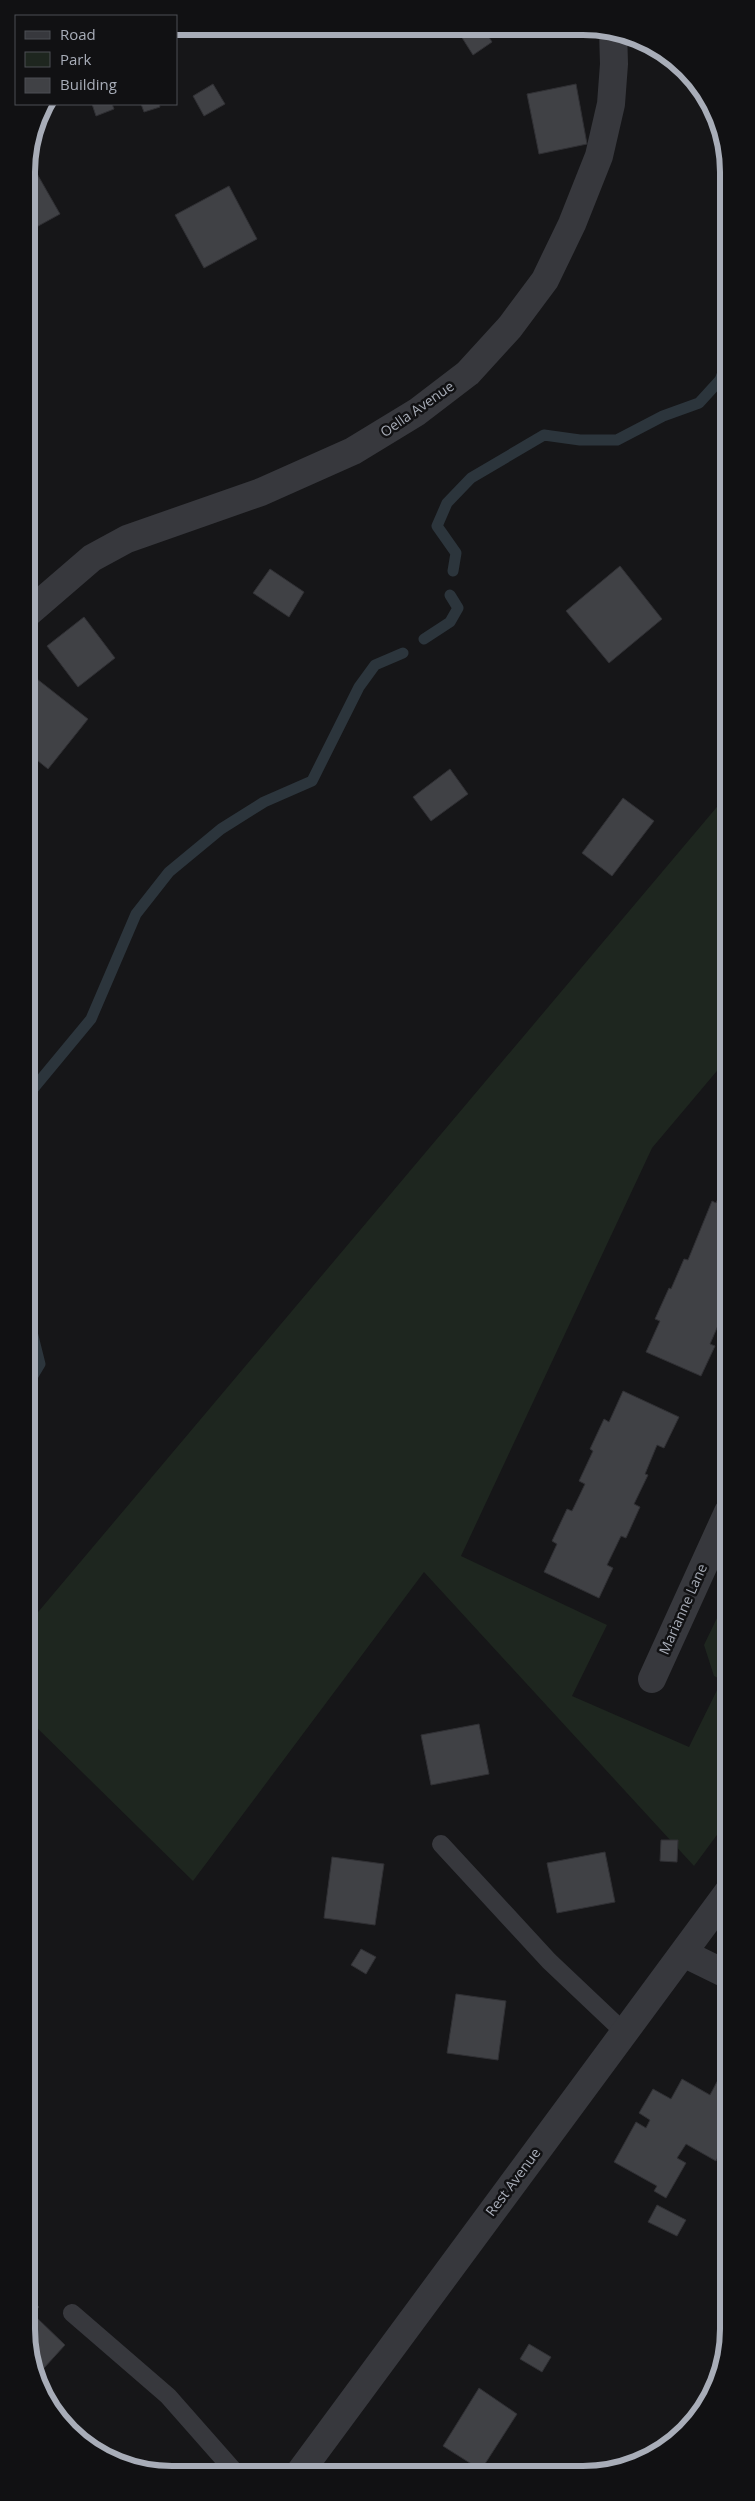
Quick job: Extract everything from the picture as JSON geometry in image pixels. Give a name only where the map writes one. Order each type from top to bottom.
[{"type":"street","name":"Oella Avenue","points":[[35,607],[92,558],[127,539],[261,492],[353,451],[416,412],[468,373],[510,327],[545,280],[572,224],[599,156],[611,104],[613,39]]},
{"type":"street","name":"Marianne Lane","points":[[652,1679],[720,1530]]},
{"type":"street","name":"Rest Avenue","points":[[303,2466],[720,1903]]},
{"type":"street","points":[[683,1953],[720,1971]]},
{"type":"lane","points":[[441,1844],[549,1961],[624,2032]]},
{"type":"lane","points":[[72,2313],[168,2396],[230,2466]]},
{"type":"green space","points":[[720,803],[720,1067],[652,1148],[461,1556],[607,1625],[572,1696],[689,1747],[720,1684],[720,1831],[694,1866],[424,1572],[193,1881],[35,1726],[35,1616]]},
{"type":"green space","points":[[720,1612],[720,1679],[714,1676],[704,1645]]},
{"type":"building","points":[[488,35],[492,42],[473,55],[461,36]]},
{"type":"building","points":[[213,84],[225,104],[204,116],[193,96]]},
{"type":"building","points":[[576,84],[587,144],[539,154],[527,94]]},
{"type":"building","points":[[92,105],[112,105],[114,109],[96,116]]},
{"type":"building","points":[[141,105],[159,105],[160,107],[144,112]]},
{"type":"building","points":[[35,173],[60,214],[35,228]]},
{"type":"building","points":[[229,186],[257,239],[204,268],[175,215]]},
{"type":"building","points":[[620,566],[662,619],[609,663],[566,611]]},
{"type":"building","points":[[270,569],[304,592],[289,617],[253,593]]},
{"type":"building","points":[[84,617],[115,658],[78,687],[47,646]]},
{"type":"building","points":[[37,679],[88,719],[48,769],[35,758],[35,681]]},
{"type":"building","points":[[450,769],[468,794],[431,821],[413,797]]},
{"type":"building","points":[[623,798],[654,821],[612,876],[582,853]]},
{"type":"building","points":[[720,1194],[720,1321],[710,1344],[715,1346],[701,1376],[646,1352],[660,1321],[655,1319],[669,1288],[671,1289],[684,1259],[688,1260],[712,1201],[716,1203]]},
{"type":"building","points":[[623,1391],[679,1417],[664,1448],[657,1445],[645,1474],[648,1475],[634,1504],[640,1507],[626,1538],[621,1536],[607,1565],[613,1568],[599,1598],[544,1572],[557,1544],[552,1541],[567,1509],[572,1511],[585,1484],[579,1481],[593,1451],[590,1449],[604,1419],[609,1422]]},
{"type":"building","points":[[479,1724],[489,1774],[431,1785],[421,1735]]},
{"type":"building","points":[[661,1840],[678,1840],[677,1862],[660,1861]]},
{"type":"building","points":[[605,1852],[615,1902],[557,1913],[547,1863]]},
{"type":"building","points":[[332,1857],[384,1864],[375,1925],[324,1918]]},
{"type":"building","points":[[361,1949],[376,1957],[366,1974],[351,1965]]},
{"type":"building","points":[[456,1994],[506,2001],[498,2060],[447,2053]]},
{"type":"building","points":[[720,2076],[720,2153],[716,2161],[686,2144],[677,2158],[686,2163],[666,2198],[654,2191],[657,2186],[614,2162],[636,2122],[646,2128],[650,2120],[639,2113],[653,2089],[671,2099],[682,2079],[710,2095]]},
{"type":"building","points":[[657,2205],[686,2220],[677,2236],[648,2222]]},
{"type":"building","points":[[35,2303],[39,2307],[35,2311]]},
{"type":"building","points":[[35,2316],[65,2345],[44,2368],[40,2364],[36,2347]]},
{"type":"building","points":[[529,2344],[551,2357],[542,2372],[520,2359]]},
{"type":"building","points":[[479,2388],[517,2414],[484,2466],[475,2466],[443,2446]]},
{"type":"waterway","points":[[453,571],[456,553],[437,526],[447,503],[471,478],[544,435],[580,440],[617,440],[663,416],[699,403],[720,380]]},
{"type":"waterway","points":[[424,639],[450,622],[458,608],[450,595]]},
{"type":"waterway","points":[[35,1087],[91,1019],[136,914],[169,872],[221,829],[264,802],[312,781],[359,687],[375,665],[403,653]]},
{"type":"waterway","points":[[35,1344],[40,1364],[35,1372]]}]
